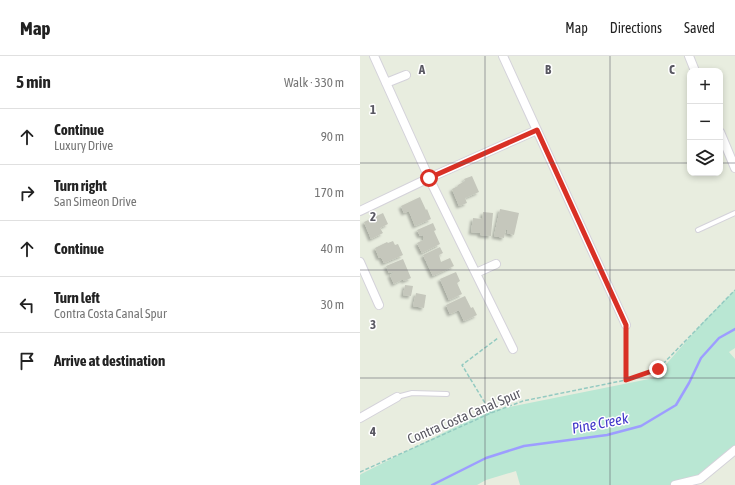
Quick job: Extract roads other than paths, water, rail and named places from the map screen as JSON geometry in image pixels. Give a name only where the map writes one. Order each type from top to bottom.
[{"type":"street","points":[[374,56],[429,178],[513,349]]},
{"type":"street","points":[[503,56],[626,325]]},
{"type":"street","points":[[689,56],[694,68]]},
{"type":"street","points":[[386,83],[406,75]]},
{"type":"street","points":[[360,211],[429,178],[537,130]]},
{"type":"street","points":[[723,139],[735,168]]},
{"type":"street","points":[[360,262],[379,305]]},
{"type":"street","points":[[476,273],[496,264]]},
{"type":"street","points":[[360,418],[396,397]]},
{"type":"street","points":[[675,485],[700,479],[735,450]]},
{"type":"lane","points":[[698,230],[735,213]]},
{"type":"lane","points":[[396,397],[412,394],[447,394]]},
{"type":"waterway","name":"Pine Creek","points":[[432,485],[486,458],[524,446],[607,435],[641,426],[676,405],[701,358],[719,338],[735,329]]}]
